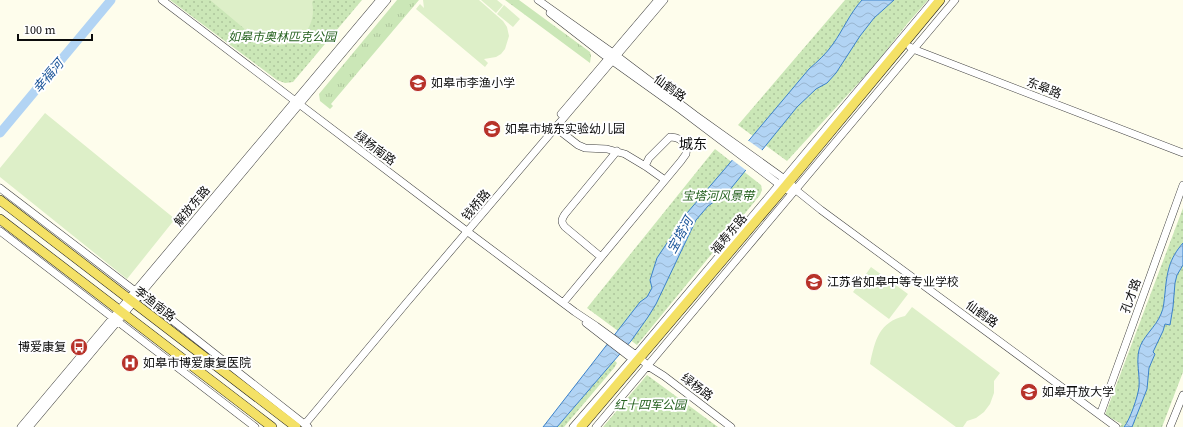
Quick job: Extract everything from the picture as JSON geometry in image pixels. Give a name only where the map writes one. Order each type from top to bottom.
[{"type":"main road","name":"福寿东路","points":[[907,44],[940,0]]},
{"type":"main road","name":"福寿东路","points":[[581,427],[637,359],[907,44],[947,0]]},
{"type":"main road","name":"李渔南路","points":[[0,200],[131,300],[303,425]]},
{"type":"main road","points":[[0,219],[119,316],[272,427]]},
{"type":"main road","name":"福寿东路","points":[[589,427],[637,359]]},
{"type":"street","name":"绿杨南路","points":[[162,0],[637,359]]},
{"type":"street","name":"解放东路","points":[[298,103],[380,0]]},
{"type":"street","name":"解放东路","points":[[29,427],[131,300],[387,0]]},
{"type":"street","name":"仙鹤路","points":[[532,0],[613,57]]},
{"type":"street","name":"仙鹤路","points":[[538,0],[728,142],[1116,427]]},
{"type":"street","name":"钱桥路","points":[[466,230],[556,128],[658,0]]},
{"type":"street","name":"钱桥路","points":[[303,425],[466,230],[613,57],[664,0]]},
{"type":"street","points":[[907,44],[934,0]]},
{"type":"street","points":[[907,44],[955,0]]},
{"type":"street","name":"东皋路","points":[[907,44],[1183,153]]},
{"type":"street","points":[[556,128],[578,145],[585,148],[599,148],[625,154],[664,180]]},
{"type":"street","points":[[563,303],[686,154],[687,146],[683,141],[676,137],[670,137],[649,158],[645,166]]},
{"type":"street","points":[[601,257],[566,227],[562,223],[562,219],[618,152]]},
{"type":"street","name":"孔才路","points":[[1100,415],[1183,185]]},
{"type":"street","points":[[0,188],[137,293],[303,425]]},
{"type":"street","points":[[0,231],[119,316],[255,427]]},
{"type":"street","name":"解放东路","points":[[21,427],[119,316]]},
{"type":"street","points":[[573,427],[637,359]]},
{"type":"street","points":[[596,427],[637,359]]},
{"type":"street","name":"绿杨路","points":[[637,359],[664,376],[731,427]]},
{"type":"street","points":[[1170,427],[1183,395]]},
{"type":"green space","name":"如皋市奥林匹克公园","points":[[170,0],[362,0],[293,82],[285,83],[277,80]]},
{"type":"green space","points":[[210,0],[314,0],[312,2],[313,13],[311,24],[306,32],[299,39],[290,43],[270,45],[259,41]]},
{"type":"green space","points":[[397,0],[419,0],[331,104],[333,106],[330,109],[320,101],[319,94]]},
{"type":"green space","points":[[423,0],[479,0],[503,21],[507,27],[509,36],[505,49],[496,57],[484,59],[488,63],[485,67],[416,9],[420,4],[424,8]]},
{"type":"green space","points":[[481,0],[497,0],[503,5],[496,13]]},
{"type":"green space","points":[[505,0],[519,0],[590,52],[590,63]]},
{"type":"green space","points":[[845,0],[928,0],[875,65],[787,161],[738,125]]},
{"type":"green space","points":[[504,5],[520,19],[513,27],[497,14]]},
{"type":"green space","points":[[45,113],[175,219],[127,279],[0,177],[0,168]]},
{"type":"green space","name":"宝塔河风景带","points":[[715,149],[761,185],[762,190],[760,195],[637,345],[587,308]]},
{"type":"green space","points":[[1183,208],[1183,372],[1162,427],[1119,427],[1122,424],[1105,415]]},
{"type":"green space","points":[[871,267],[908,294],[889,319],[853,292]]},
{"type":"green space","points":[[912,307],[1000,373],[994,381],[994,393],[990,404],[984,412],[976,418],[967,421],[963,427],[956,427],[870,364],[876,340],[884,327],[896,319],[905,316]]},
{"type":"green space","points":[[614,360],[617,363],[614,368],[564,427],[557,427]]},
{"type":"green space","name":"红十四军公园","points":[[647,375],[718,427],[603,427]]},
{"type":"water","name":"宝塔河","points":[[862,0],[894,0],[874,18],[860,36],[836,73],[827,83],[816,89],[797,107],[728,192],[708,206],[696,220],[656,304],[631,341],[557,427],[543,427],[640,302],[647,297],[652,288],[650,280],[657,258],[687,213],[809,69],[828,51]]},
{"type":"water","points":[[1183,243],[1183,265],[1177,275],[1175,283],[1170,325],[1165,324],[1153,352],[1155,354],[1149,368],[1147,389],[1132,427],[1124,427],[1131,414],[1138,391],[1139,350],[1143,341],[1159,319],[1162,312],[1170,266],[1178,249]]},
{"type":"pier","points":[[746,139],[763,151],[747,171],[731,159]]},
{"type":"waterway","name":"幸福河","points":[[0,133],[111,0]]},
{"type":"place","name":"如皋市李渔小学","points":[[418,83]]},
{"type":"place","name":"如皋市城东实验幼儿园","points":[[492,129]]},
{"type":"place","name":"江苏省如皋中等专业学校","points":[[814,282]]},
{"type":"place","name":"博爱康复","points":[[79,347]]},
{"type":"place","name":"如皋市博爱康复医院","points":[[130,363]]},
{"type":"place","name":"如皋开放大学","points":[[1029,392]]},
{"type":"district","name":"城东","points":[[693,144]]}]
